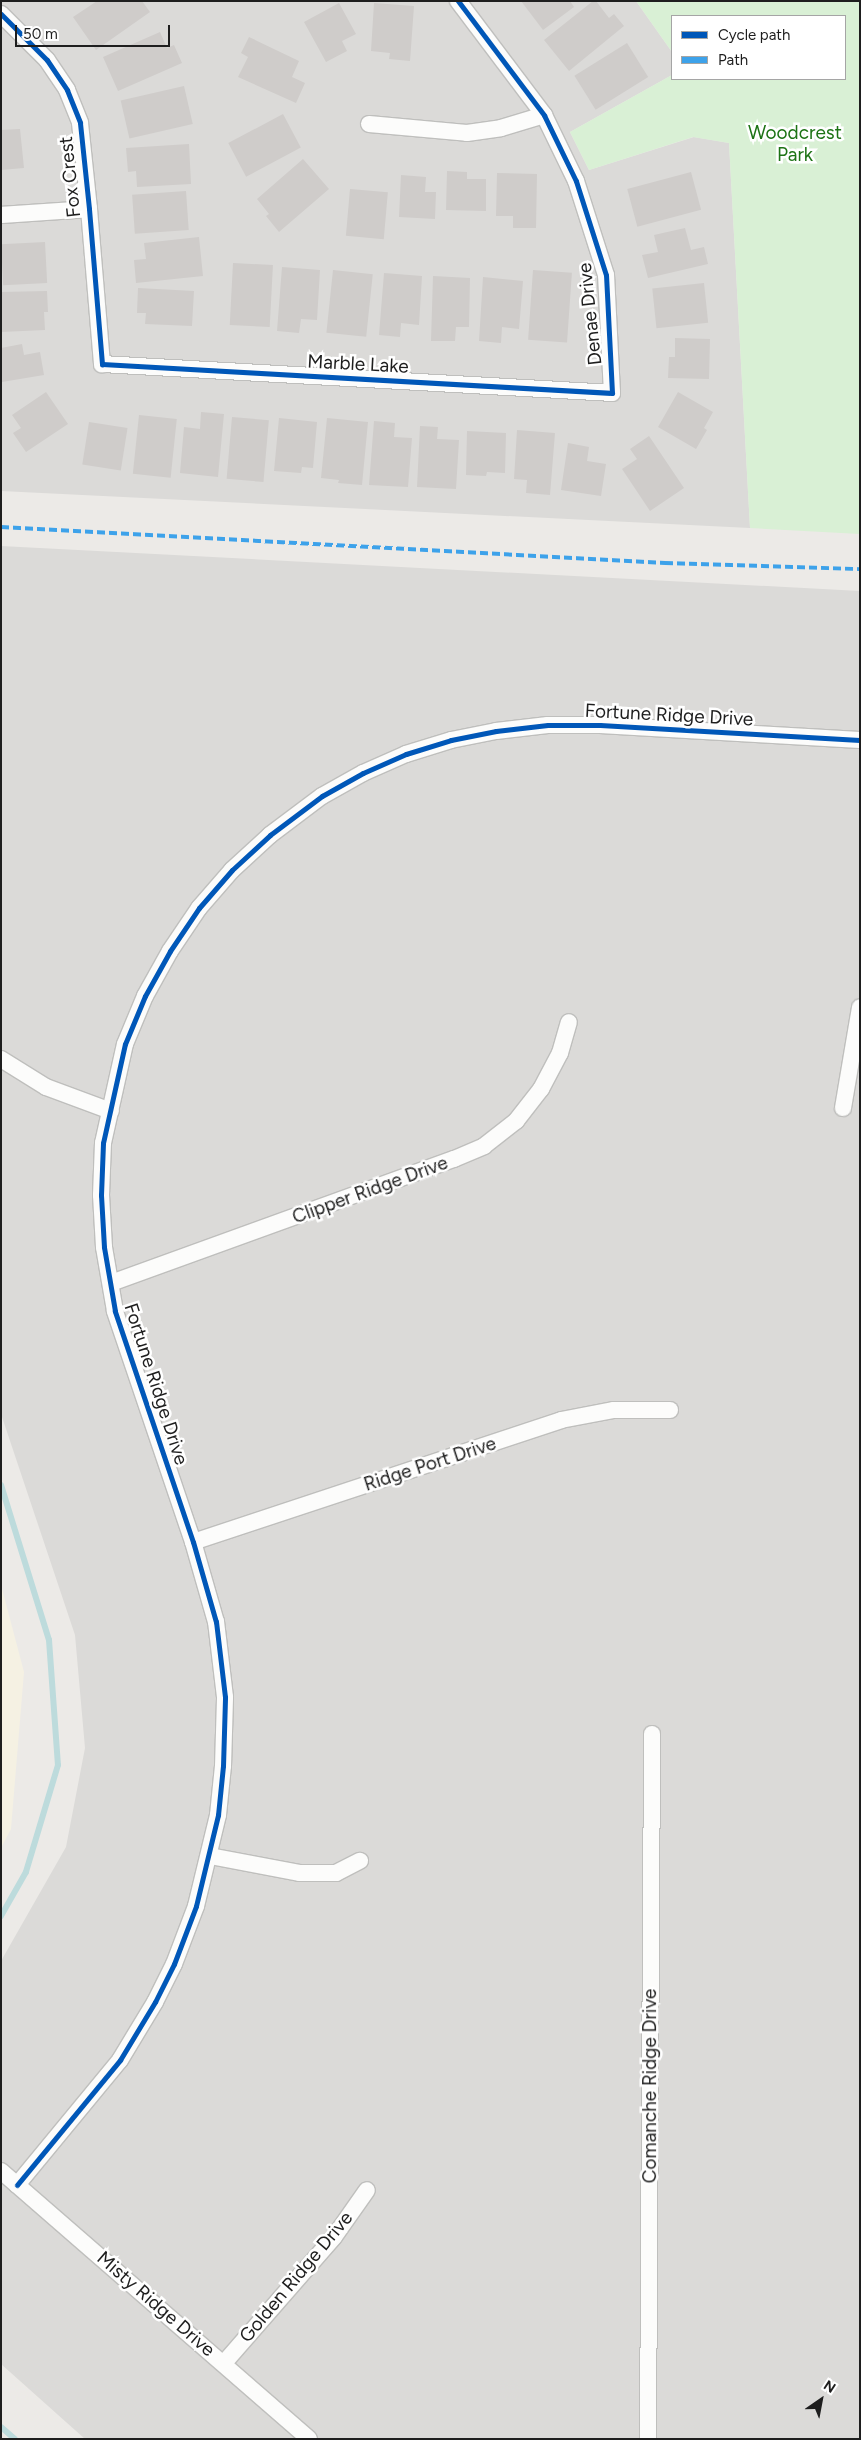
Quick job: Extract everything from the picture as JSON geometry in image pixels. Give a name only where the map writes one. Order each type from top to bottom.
[{"type":"street","name":"Denae Drive","points":[[458,1],[544,115],[576,181],[606,274],[612,393]]},
{"type":"street","name":"Fox Crest","points":[[1,14],[47,60],[67,90],[80,123],[102,364]]},
{"type":"street","points":[[369,124],[467,133],[501,128],[544,115]]},
{"type":"street","points":[[1,215],[89,209]]},
{"type":"street","name":"Marble Lake","points":[[102,364],[612,393]]},
{"type":"street","name":"Fortune Ridge Drive","points":[[17,2184],[120,2060],[155,2002],[174,1964],[196,1906],[210,1856],[218,1814],[222,1776],[225,1697],[216,1622],[193,1542],[114,1311],[104,1248],[101,1195],[103,1143],[125,1044],[145,996],[170,950],[199,908],[232,870],[270,835],[322,796],[363,773],[406,754],[451,740],[496,731],[548,725],[600,725],[860,740]]},
{"type":"street","points":[[843,1108],[860,1006]]},
{"type":"street","name":"Clipper Ridge Drive","points":[[110,1284],[454,1160],[484,1146],[516,1120],[541,1089],[560,1053],[569,1022]]},
{"type":"street","points":[[1,1059],[46,1087],[111,1111]]},
{"type":"street","name":"Ridge Port Drive","points":[[193,1542],[561,1420],[614,1410],[670,1410]]},
{"type":"street","name":"Comanche Ridge Drive","points":[[648,2439],[652,1734]]},
{"type":"street","points":[[210,1856],[300,1873],[336,1874],[360,1861]]},
{"type":"street","name":"Misty Ridge Drive","points":[[1,2171],[224,2363],[309,2439]]},
{"type":"street","name":"Golden Ridge Drive","points":[[224,2363],[334,2237],[367,2190]]},
{"type":"shaded area","points":[[1,1],[636,1],[671,51],[671,76],[570,132],[589,170],[694,137],[729,143],[750,528],[1,491]]},
{"type":"shaded area","points":[[1,546],[860,591],[860,2439],[85,2439],[1,2364],[1,1961],[66,1847],[85,1748],[75,1635],[1,1414]]},
{"type":"shaded area","points":[[1,1585],[24,1672],[11,1829],[1,1848]]},
{"type":"green space","name":"Woodcrest Park","points":[[636,1],[860,1],[860,534],[750,528],[729,143],[693,137],[589,170],[570,132],[671,76],[671,80],[846,80],[846,15],[671,15],[671,51]]},
{"type":"building","points":[[97,1],[142,1],[150,12],[96,50],[73,17]]},
{"type":"building","points":[[521,1],[570,1],[574,7],[543,30]]},
{"type":"building","points":[[593,1],[596,1],[609,18],[614,14],[624,26],[569,71],[544,40]]},
{"type":"building","points":[[339,3],[356,34],[342,41],[347,51],[326,62],[304,22]]},
{"type":"building","points":[[374,3],[414,6],[410,61],[389,59],[390,53],[371,51]]},
{"type":"building","points":[[160,32],[167,48],[174,45],[182,63],[118,91],[103,57]]},
{"type":"building","points":[[249,37],[299,61],[292,77],[305,83],[296,103],[238,77],[248,57],[241,53]]},
{"type":"building","points":[[627,43],[648,77],[596,110],[574,76]]},
{"type":"building","points":[[184,86],[193,124],[129,139],[121,101]]},
{"type":"building","points":[[283,114],[301,148],[246,177],[228,143]]},
{"type":"building","points":[[20,129],[24,168],[1,170],[1,130]]},
{"type":"building","points":[[189,144],[191,184],[137,187],[136,171],[128,172],[126,148]]},
{"type":"building","points":[[303,159],[329,189],[279,232],[266,216],[269,214],[257,199]]},
{"type":"building","points":[[447,171],[467,172],[467,179],[486,179],[486,211],[446,210]]},
{"type":"building","points":[[691,172],[701,210],[637,227],[627,189]]},
{"type":"building","points":[[497,173],[537,174],[536,228],[513,228],[513,216],[496,216]]},
{"type":"building","points":[[401,175],[426,177],[425,192],[436,192],[435,219],[399,217]]},
{"type":"building","points":[[350,189],[388,192],[384,239],[346,236]]},
{"type":"building","points":[[186,191],[189,230],[135,234],[132,195]]},
{"type":"building","points":[[685,228],[691,250],[704,247],[708,264],[648,278],[642,255],[658,252],[654,235]]},
{"type":"building","points":[[199,237],[203,276],[136,283],[134,260],[146,259],[144,243]]},
{"type":"building","points":[[45,242],[47,283],[3,285],[1,244]]},
{"type":"building","points":[[233,263],[273,265],[270,327],[230,325]]},
{"type":"building","points":[[282,267],[320,270],[317,320],[301,319],[299,333],[277,331]]},
{"type":"building","points":[[333,270],[373,274],[366,337],[326,333]]},
{"type":"building","points":[[533,270],[572,273],[567,343],[528,340]]},
{"type":"building","points":[[384,273],[422,276],[419,325],[401,323],[400,337],[379,335]]},
{"type":"building","points":[[433,276],[470,278],[469,327],[456,327],[455,341],[431,341]]},
{"type":"building","points":[[483,277],[523,281],[519,329],[502,327],[501,343],[479,341]]},
{"type":"building","points":[[704,283],[708,323],[656,328],[652,288]]},
{"type":"building","points":[[138,288],[194,291],[192,326],[145,324],[146,313],[137,313]]},
{"type":"building","points":[[47,291],[48,312],[44,312],[45,330],[1,332],[1,292]]},
{"type":"building","points":[[675,338],[710,339],[709,379],[668,378],[669,357],[675,357]]},
{"type":"building","points":[[22,344],[24,355],[40,352],[44,375],[2,382],[1,348]]},
{"type":"building","points":[[46,392],[68,424],[26,452],[13,433],[21,428],[12,415]]},
{"type":"building","points":[[678,392],[713,412],[704,428],[707,430],[696,449],[658,427]]},
{"type":"building","points":[[201,412],[224,414],[218,477],[180,473],[184,427],[200,429]]},
{"type":"building","points":[[139,415],[177,419],[171,478],[133,474]]},
{"type":"building","points":[[232,417],[269,420],[263,482],[227,479]]},
{"type":"building","points":[[279,418],[317,422],[313,468],[302,467],[301,473],[274,471]]},
{"type":"building","points":[[327,418],[368,422],[362,485],[338,483],[339,480],[321,478]]},
{"type":"building","points":[[374,421],[395,423],[394,437],[412,438],[408,487],[369,485]]},
{"type":"building","points":[[89,422],[128,428],[121,471],[82,464]]},
{"type":"building","points":[[420,426],[438,427],[437,439],[459,440],[456,489],[417,487]]},
{"type":"building","points":[[517,430],[555,433],[550,495],[526,493],[527,480],[514,479]]},
{"type":"building","points":[[467,431],[506,433],[505,473],[487,472],[486,476],[466,475]]},
{"type":"building","points":[[649,436],[684,488],[650,511],[622,469],[637,459],[630,449]]},
{"type":"building","points":[[568,443],[589,447],[587,461],[606,464],[601,496],[561,490]]},
{"type":"waterway","points":[[1,1485],[49,1640],[58,1765],[26,1872],[1,1916]]},
{"type":"waterway","points":[[1,2427],[15,2439]]},
{"type":"marked path","points":[[1,527],[665,563],[860,569]]},
{"type":"cycle path","points":[[1,14],[47,60],[67,90],[80,123],[102,364],[612,393],[606,275],[576,181],[544,115],[458,1]]},
{"type":"cycle path","points":[[17,2185],[120,2060],[155,2002],[174,1964],[196,1906],[218,1815],[223,1766],[225,1697],[216,1622],[193,1542],[115,1311],[104,1247],[101,1195],[103,1143],[125,1044],[145,996],[170,951],[199,908],[232,870],[270,835],[322,796],[363,773],[406,754],[451,740],[496,731],[548,725],[600,725],[860,740]]}]
